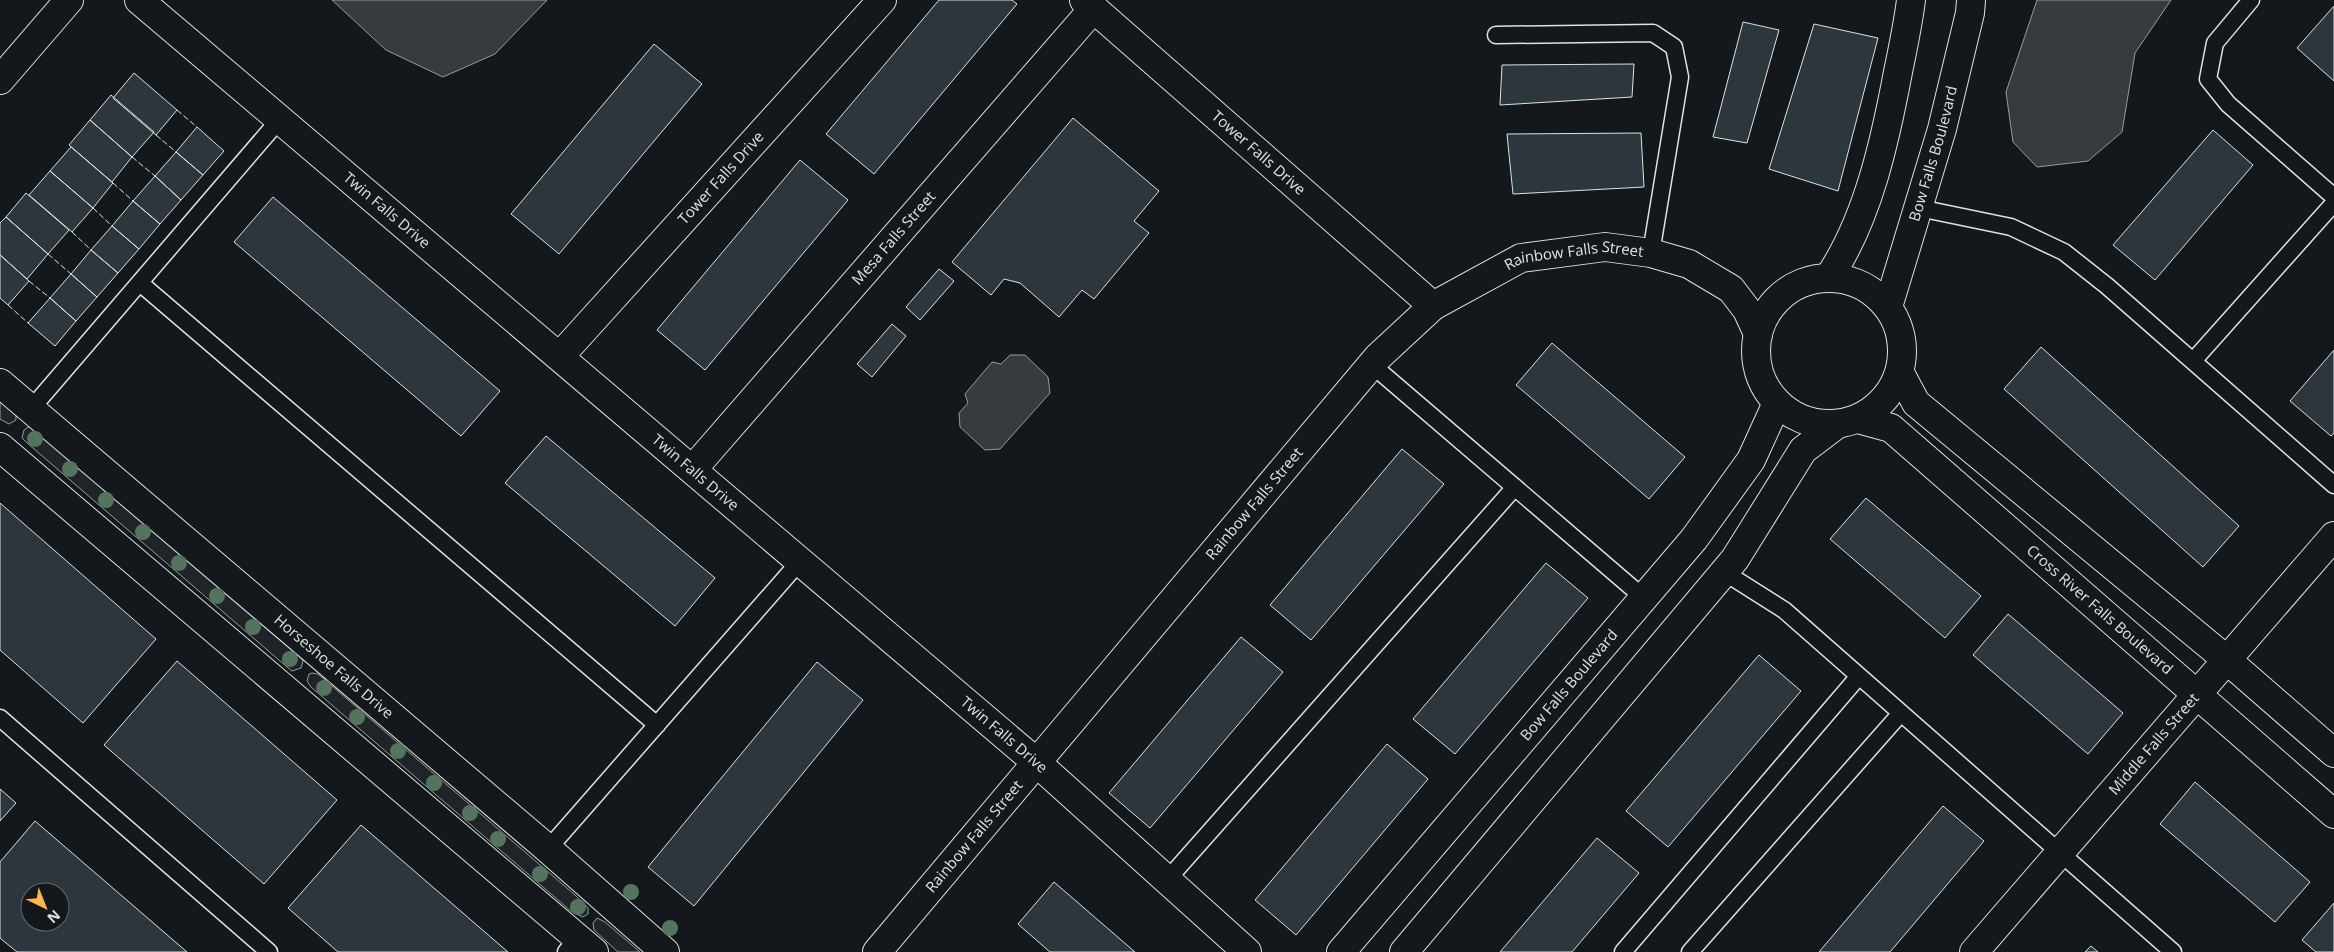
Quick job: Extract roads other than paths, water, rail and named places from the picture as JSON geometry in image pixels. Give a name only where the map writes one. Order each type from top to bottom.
[{"type":"street","points":[[0,80],[69,0]]},
{"type":"street","name":"Twin Falls Drive","points":[[139,0],[694,469],[1036,762],[1247,952]]},
{"type":"street","name":"Tower Falls Drive","points":[[560,356],[882,0]]},
{"type":"street","points":[[1828,277],[1843,256],[1856,229],[1887,129],[1911,0]]},
{"type":"street","name":"Bow Falls Boulevard","points":[[1888,307],[1942,129],[1970,13],[1971,0]]},
{"type":"street","name":"Tower Falls Drive","points":[[1089,4],[1433,306]]},
{"type":"street","name":"Mesa Falls Street","points":[[694,469],[1089,4]]},
{"type":"street","name":"Rainbow Falls Street","points":[[877,952],[1372,364],[1433,306],[1521,258],[1605,247],[1651,253],[1689,264],[1731,289],[1747,310],[1758,334]]},
{"type":"street","points":[[1404,952],[1735,559],[1803,450],[1881,403],[1891,392],[1900,373],[1903,350],[1899,327],[1888,307],[1872,291],[1858,284],[1828,277],[1807,281],[1788,291],[1774,302],[1764,317],[1758,334],[1756,359],[1762,383],[1777,404],[1794,416],[1815,424],[1847,422]]},
{"type":"street","name":"Rainbow Falls Street","points":[[1731,289],[1760,292],[1788,291]]},
{"type":"street","points":[[1900,373],[1916,404],[2227,660],[2334,753]]},
{"type":"street","name":"Horseshoe Falls Drive","points":[[0,382],[548,849],[665,952]]},
{"type":"street","name":"Bow Falls Boulevard","points":[[1341,952],[1694,539],[1751,460],[1777,404]]},
{"type":"street","name":"Cross River Falls Boulevard","points":[[1847,422],[1891,428],[2334,814]]},
{"type":"street","points":[[0,447],[580,947]]},
{"type":"street","name":"Middle Falls Street","points":[[1974,952],[2334,536]]},
{"type":"lane","points":[[2251,0],[2216,43],[2208,79],[2228,104],[2334,197]]},
{"type":"lane","points":[[1496,35],[1653,33],[1674,48],[1680,77],[1651,253]]},
{"type":"lane","points":[[31,409],[280,119]]},
{"type":"lane","points":[[2193,361],[2334,203]]},
{"type":"lane","points":[[1919,208],[2011,227],[2064,252],[2107,286],[2334,485]]},
{"type":"lane","points":[[140,283],[657,725]]},
{"type":"lane","points":[[1372,364],[1644,598]]},
{"type":"lane","points":[[1167,880],[1515,486]]},
{"type":"lane","points":[[548,849],[800,560]]},
{"type":"lane","points":[[1724,572],[1784,610],[2173,952]]},
{"type":"lane","points":[[1623,952],[1859,676]]},
{"type":"lane","points":[[1690,952],[1901,713]]},
{"type":"lane","points":[[0,718],[269,952]]}]
